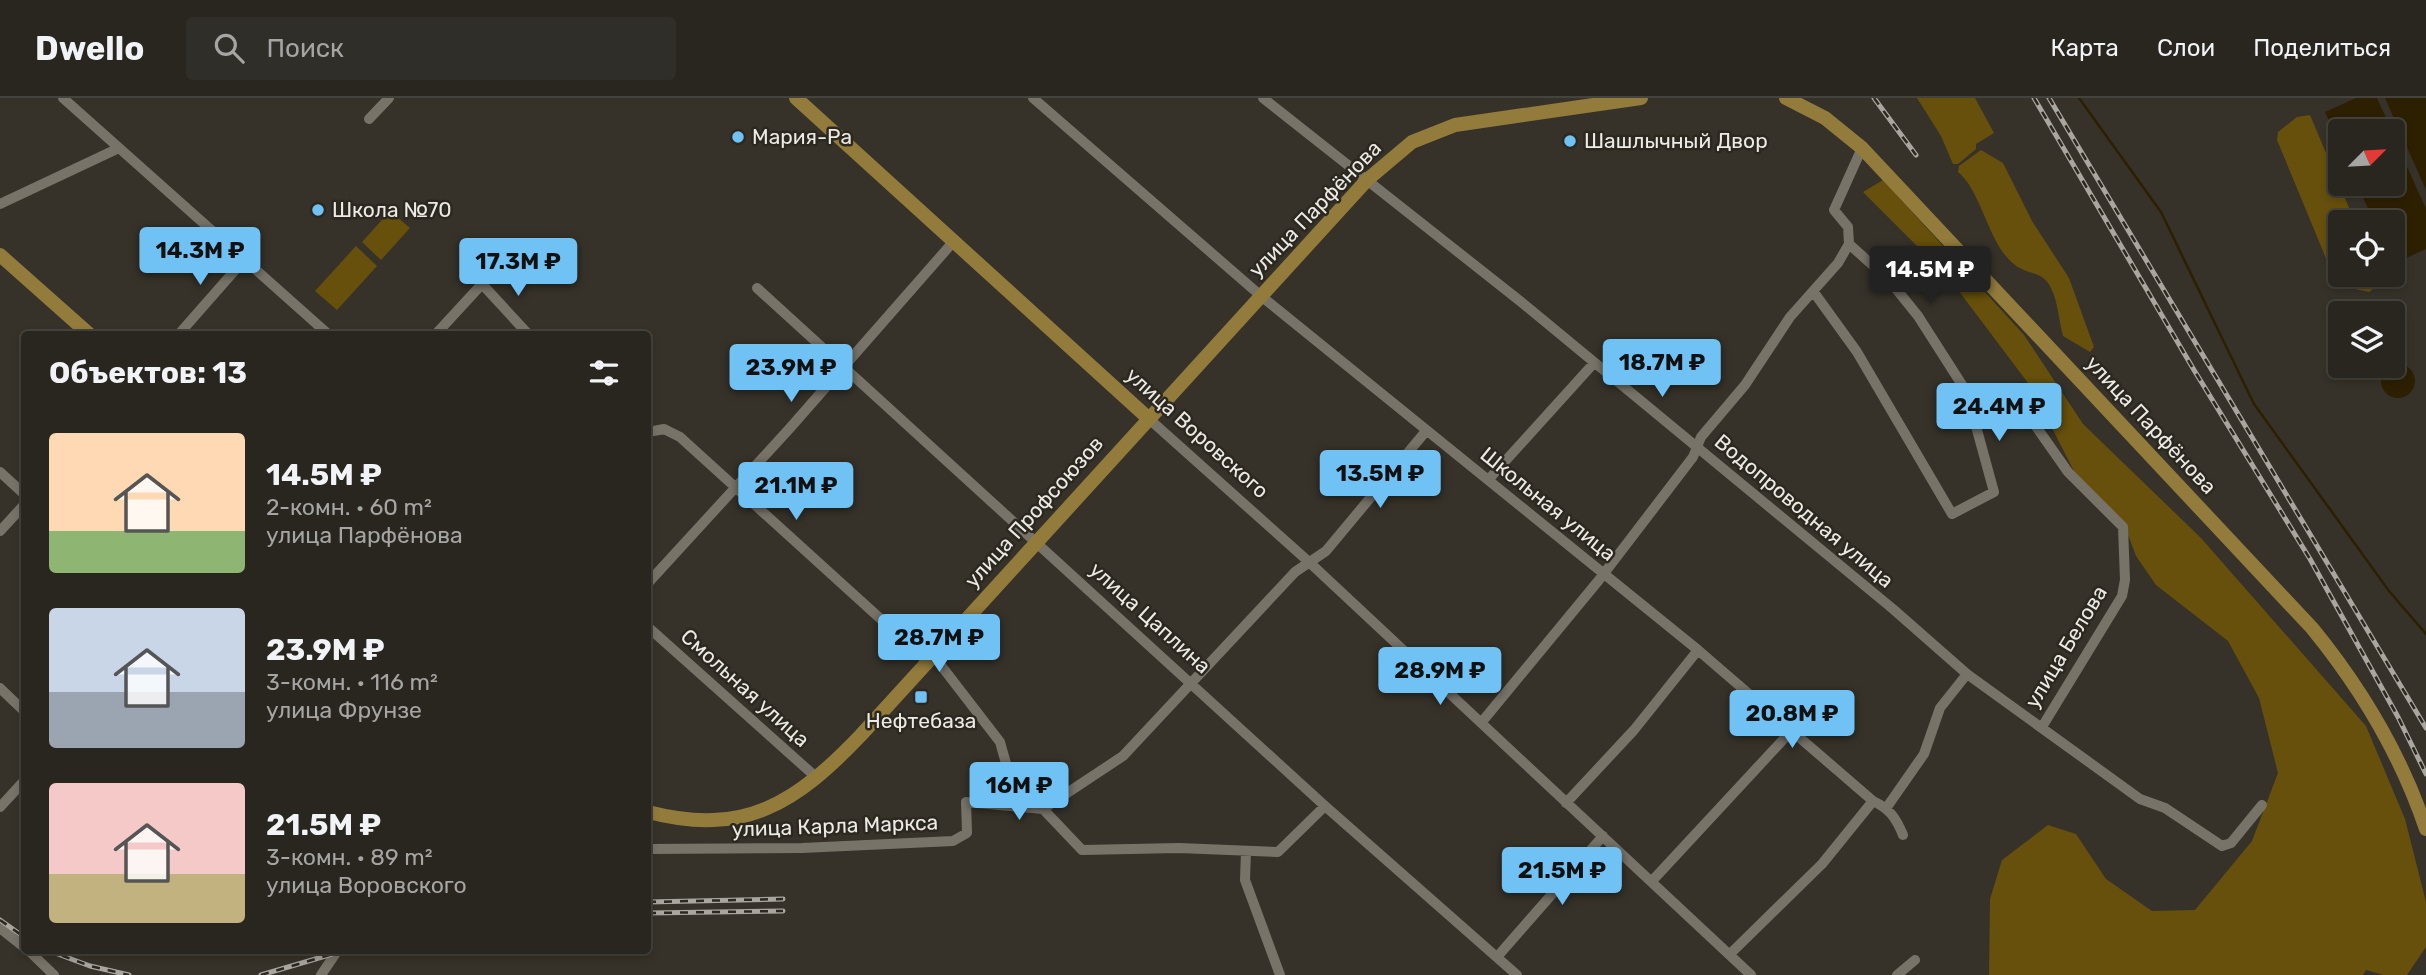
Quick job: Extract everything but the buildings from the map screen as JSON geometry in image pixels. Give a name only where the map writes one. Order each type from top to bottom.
[{"type":"main road","name":"улица Воровского","points":[[796,98],[1148,418]]},
{"type":"main road","name":"улица Парфёнова","points":[[1148,418],[1367,180],[1412,142],[1455,125],[1641,98]]},
{"type":"main road","name":"улица Парфёнова","points":[[1786,98],[1825,118],[1862,148],[2319,636],[2339,661],[2381,727],[2412,791],[2426,829]]},
{"type":"main road","points":[[0,255],[86,331]]},
{"type":"main road","name":"улица Профсоюзов","points":[[651,815],[671,818],[736,817],[762,811],[791,799],[817,778],[930,658],[1148,418]]},
{"type":"street","points":[[63,98],[325,331]]},
{"type":"street","points":[[369,119],[389,98]]},
{"type":"street","name":"Школьная улица","points":[[1033,98],[1261,296],[1698,650],[1793,729],[1873,801],[1887,807]]},
{"type":"street","name":"Водопроводная улица","points":[[1262,98],[1697,447],[1967,674],[2140,799],[2165,808],[2222,846],[2231,843],[2262,805]]},
{"type":"street","points":[[0,204],[119,148]]},
{"type":"street","points":[[1481,723],[1599,580],[1697,447],[1701,437],[1745,385],[1790,317],[1849,244],[1849,227],[1835,210],[1862,148]]},
{"type":"street","points":[[651,580],[845,367],[954,241]]},
{"type":"street","points":[[1813,291],[1857,352],[1952,514],[1994,492],[1971,408],[1973,402],[1917,316],[1889,280],[1849,244]]},
{"type":"street","points":[[182,331],[244,260]]},
{"type":"street","points":[[439,331],[482,284],[525,331]]},
{"type":"street","name":"улица Цаплина","points":[[757,288],[1325,806],[1517,975]]},
{"type":"street","points":[[1489,479],[1594,363]]},
{"type":"street","name":"улица Белова","points":[[1973,402],[2023,408],[2068,472],[2123,527],[2125,580],[2122,596],[2042,727]]},
{"type":"street","name":"улица Воровского","points":[[1148,418],[1309,562],[1751,975]]},
{"type":"street","points":[[651,431],[664,429],[680,437],[930,658],[1000,742],[1018,806]]},
{"type":"street","points":[[1325,806],[1286,848],[1267,854],[1179,848],[1082,850],[1043,809],[1124,755],[1295,572],[1325,551],[1426,430]]},
{"type":"street","points":[[0,472],[21,491]]},
{"type":"street","points":[[0,531],[21,508]]},
{"type":"street","name":"Смольная улица","points":[[651,630],[817,778]]},
{"type":"street","points":[[1566,803],[1634,730],[1698,650]]},
{"type":"street","points":[[1903,835],[1897,819],[1887,807],[1924,754],[1940,708],[1967,674]]},
{"type":"street","points":[[0,688],[21,708]]},
{"type":"street","points":[[1651,881],[1793,729]]},
{"type":"street","points":[[0,807],[21,784]]},
{"type":"street","points":[[1730,954],[1822,864],[1873,801]]},
{"type":"street","name":"улица Карла Маркса","points":[[651,849],[802,848],[953,841],[967,833],[966,802],[1043,809]]},
{"type":"street","points":[[1497,957],[1602,835]]},
{"type":"street","points":[[1246,851],[1245,880],[1280,975]]},
{"type":"street","points":[[0,928],[21,945]]},
{"type":"street","points":[[31,954],[54,975]]},
{"type":"street","points":[[321,975],[335,954]]},
{"type":"street","points":[[1897,975],[1915,960]]},
{"type":"shaded area","points":[[1917,98],[1975,98],[1994,133],[1976,144],[1976,149],[1958,164],[1953,164],[1941,136]]},
{"type":"shaded area","points":[[2356,98],[2377,98],[2387,119],[2328,119],[2325,112]]},
{"type":"shaded area","points":[[2385,98],[2426,98],[2426,190],[2405,143],[2405,119],[2394,119]]},
{"type":"shaded area","points":[[2310,115],[2328,158],[2328,196],[2344,196],[2350,210],[2328,210],[2328,263],[2277,140],[2278,132],[2297,117]]},
{"type":"shaded area","points":[[1981,150],[2003,163],[2032,221],[2069,278],[2094,347],[2090,352],[2063,336],[2055,299],[2048,283],[2040,276],[2015,265],[2006,256],[1991,232],[1973,192],[1958,172],[1959,166]]},
{"type":"shaded area","points":[[2405,162],[2426,209],[2426,249],[2405,259],[2405,210],[2369,210],[2362,196],[2405,196]]},
{"type":"shaded area","points":[[1883,180],[2024,335],[2083,424],[2201,538],[2366,726],[2405,819],[2426,902],[2426,947],[2407,975],[2383,975],[2366,970],[2363,975],[1989,975],[1990,899],[2002,860],[2048,825],[2076,834],[2106,879],[2152,911],[2195,910],[2252,841],[2278,773],[2259,698],[2228,641],[2156,585],[2136,556],[2124,524],[2076,475],[2031,387],[1949,278],[1863,192]]},
{"type":"shaded area","points":[[390,211],[410,228],[381,260],[362,242]]},
{"type":"shaded area","points":[[356,246],[377,266],[337,310],[315,291]]},
{"type":"shaded area","points":[[2346,287],[2376,287],[2369,292]]},
{"type":"shaded area","points":[[2405,365],[2414,374],[2414,388],[2405,397],[2391,397],[2382,388],[2381,378],[2405,378]]},
{"type":"waterway","points":[[2079,98],[2161,212],[2254,404],[2389,591],[2426,634]]},
{"type":"railway","points":[[1874,98],[1916,155]]},
{"type":"railway","points":[[2034,98],[2194,370],[2310,559],[2398,717],[2426,774]]},
{"type":"railway","points":[[2049,98],[2426,728]]},
{"type":"railway","points":[[651,902],[783,899]]},
{"type":"railway","points":[[651,913],[783,911]]},
{"type":"railway","points":[[0,920],[21,935]]},
{"type":"railway","points":[[58,954],[90,966],[129,975]]},
{"type":"railway","points":[[261,975],[332,954]]},
{"type":"place","name":"Мария-Ра","points":[[738,137]]},
{"type":"place","name":"Шашлычный Двор","points":[[1570,141]]},
{"type":"place","name":"Школа №70","points":[[318,210]]},
{"type":"place","name":"Нефтебаза","points":[[921,697]]}]
